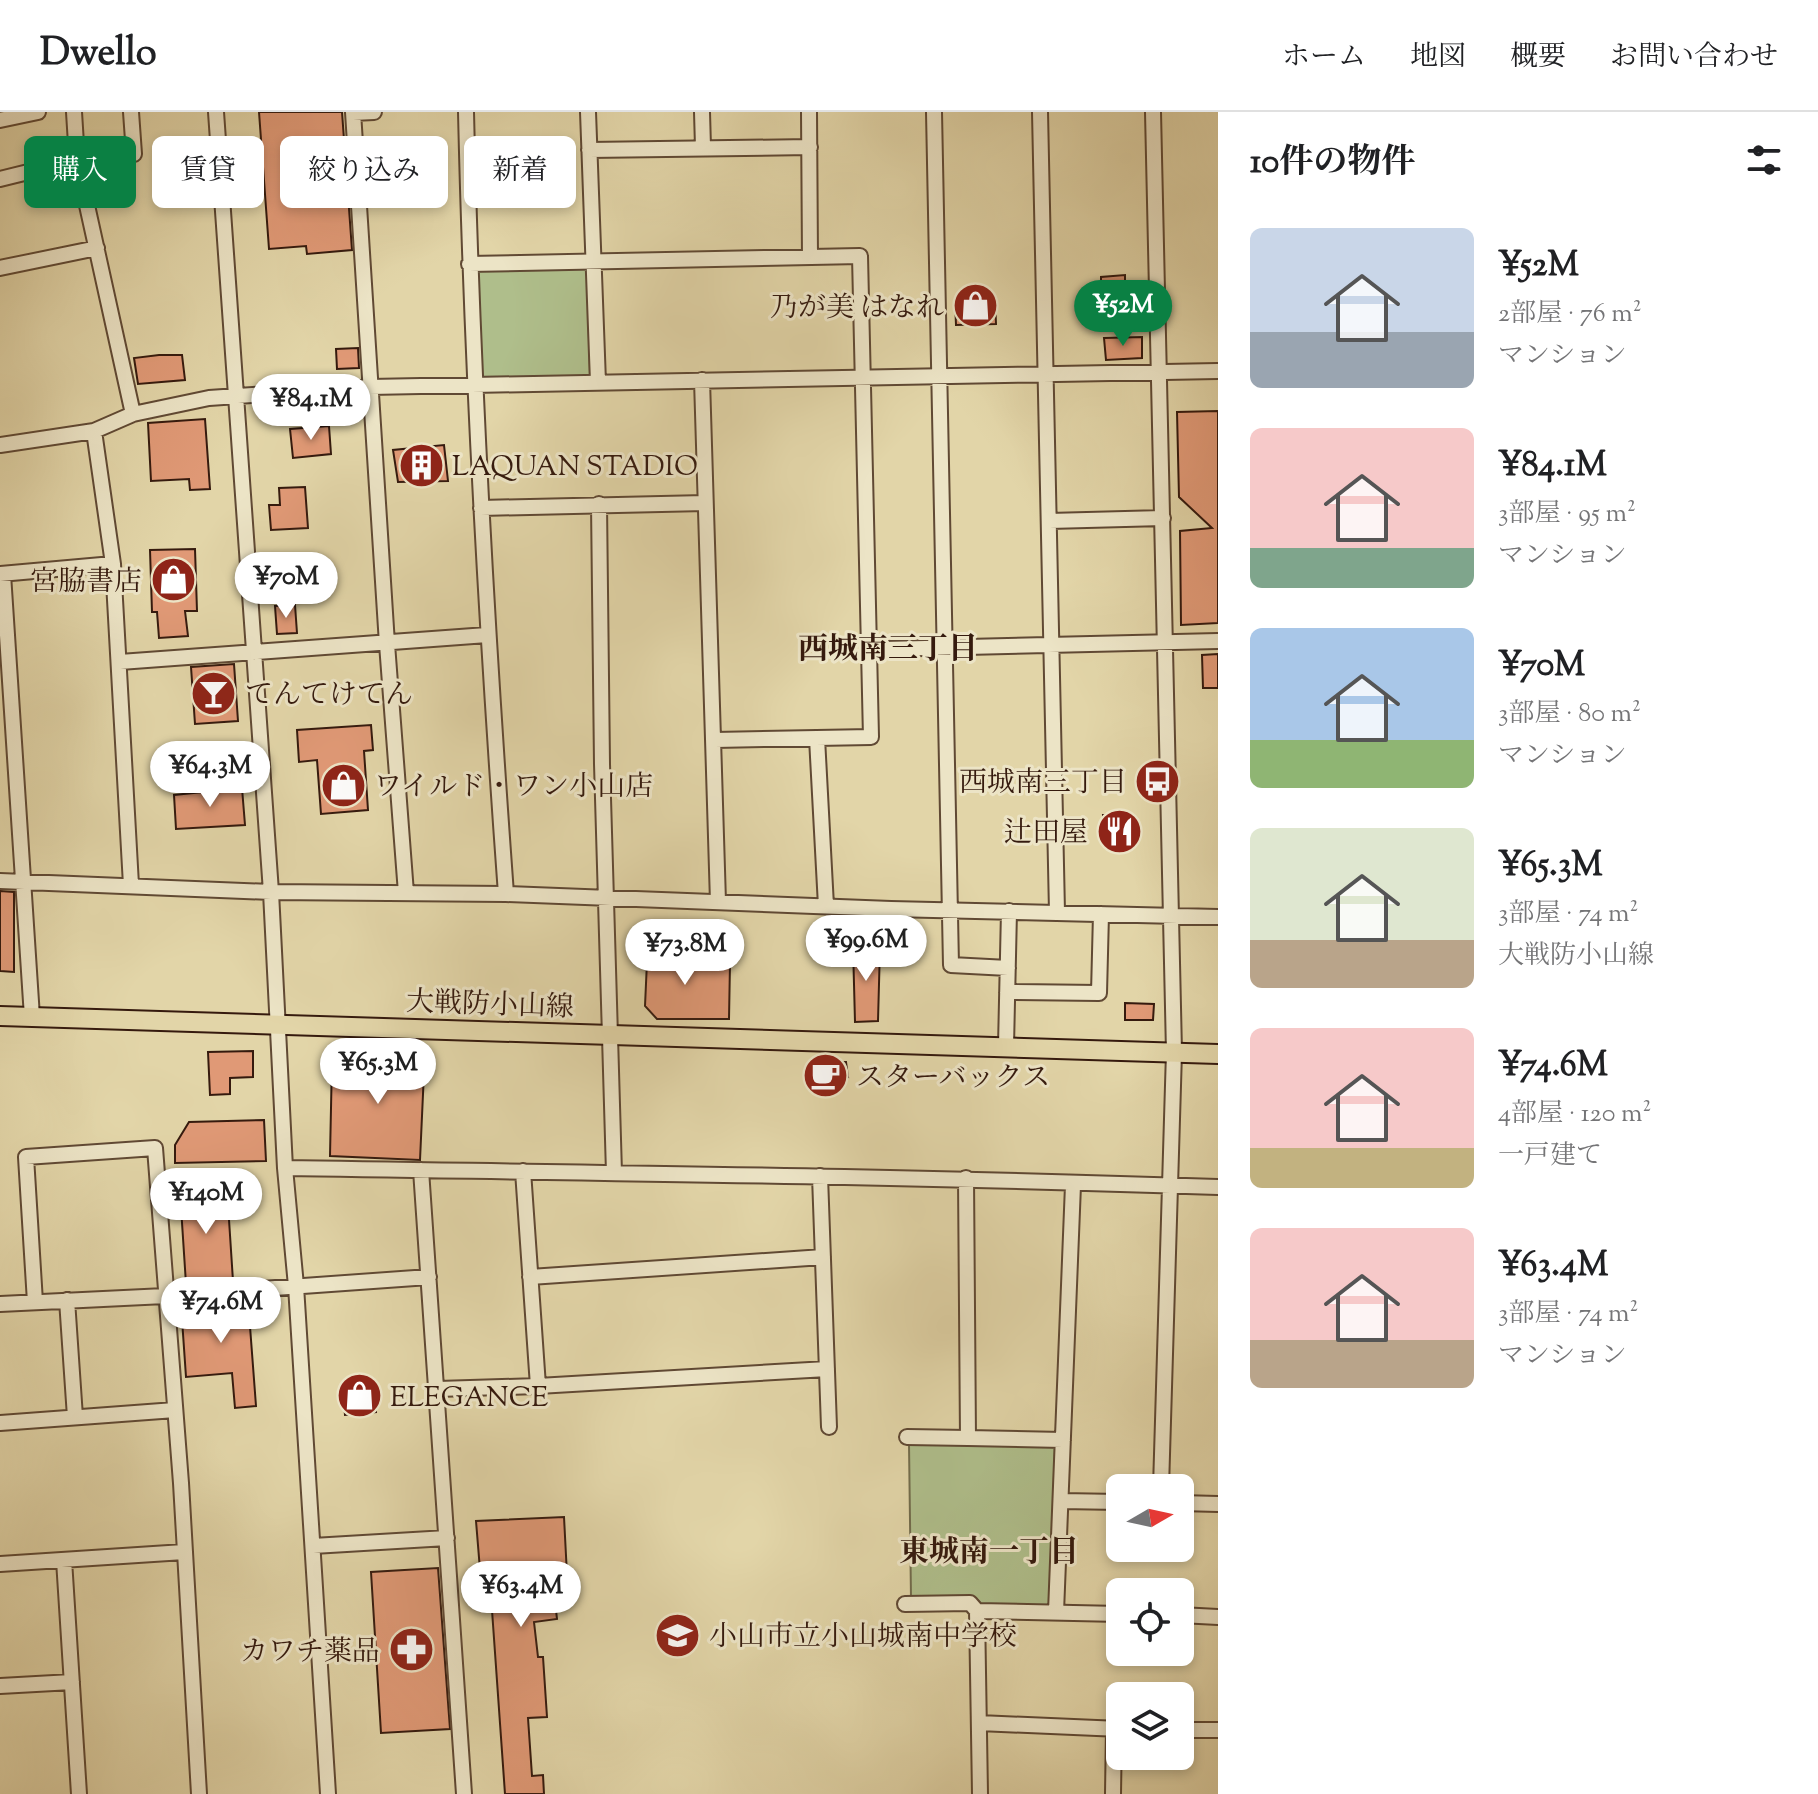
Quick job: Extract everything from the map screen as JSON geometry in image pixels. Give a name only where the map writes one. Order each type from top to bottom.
[{"type":"main road","name":"大戦防小山線","points":[[0,1016],[1218,1054]]},
{"type":"street","points":[[0,120],[38,112]]},
{"type":"street","points":[[74,112],[76,136]]},
{"type":"street","points":[[131,112],[133,136]]},
{"type":"street","points":[[216,112],[271,892],[285,1168],[296,1286],[328,1794]]},
{"type":"street","points":[[374,112],[353,112],[406,893]]},
{"type":"street","points":[[466,112],[469,264],[487,635],[506,894]]},
{"type":"street","points":[[588,112],[598,382]]},
{"type":"street","points":[[702,112],[703,147]]},
{"type":"street","points":[[809,112],[810,257]]},
{"type":"street","points":[[934,112],[951,965],[1008,968]]},
{"type":"street","points":[[1040,112],[1057,912]]},
{"type":"street","points":[[1153,112],[1174,1052],[1162,1474]]},
{"type":"street","points":[[589,150],[810,147]]},
{"type":"street","points":[[0,179],[24,173]]},
{"type":"street","points":[[88,208],[133,414]]},
{"type":"street","points":[[0,268],[97,248]]},
{"type":"street","points":[[469,264],[860,256],[871,737],[715,740]]},
{"type":"street","points":[[0,445],[94,431],[133,414],[181,402],[237,395],[370,387],[1218,371]]},
{"type":"street","points":[[702,380],[718,902]]},
{"type":"street","points":[[94,431],[113,564],[131,885]]},
{"type":"street","points":[[481,508],[705,503]]},
{"type":"street","points":[[599,504],[614,1173]]},
{"type":"street","points":[[1049,521],[1163,518]]},
{"type":"street","points":[[32,1017],[2,574],[113,564]]},
{"type":"street","points":[[120,662],[487,635]]},
{"type":"street","points":[[884,649],[1218,641]]},
{"type":"street","points":[[817,738],[826,906]]},
{"type":"street","points":[[0,881],[271,892],[506,894],[1218,917]]},
{"type":"street","points":[[1006,1046],[1009,911]]},
{"type":"street","points":[[1007,992],[1099,993],[1101,914]]},
{"type":"street","points":[[35,1302],[26,1157],[155,1148],[199,1794]]},
{"type":"street","points":[[285,1168],[966,1178],[1073,1185],[1218,1187]]},
{"type":"street","points":[[421,1170],[464,1794]]},
{"type":"street","points":[[523,1171],[538,1386]]},
{"type":"street","points":[[820,1176],[829,1427]]},
{"type":"street","points":[[966,1178],[968,1438]]},
{"type":"street","points":[[1056,1612],[1073,1185]]},
{"type":"street","points":[[530,1277],[823,1257]]},
{"type":"street","points":[[0,1304],[429,1277]]},
{"type":"street","points":[[67,1300],[75,1417]]},
{"type":"street","points":[[438,1389],[827,1369]]},
{"type":"street","points":[[0,1423],[175,1410]]},
{"type":"street","points":[[907,1437],[1063,1440]]},
{"type":"street","points":[[1061,1501],[1106,1502]]},
{"type":"street","points":[[1194,1503],[1218,1504]]},
{"type":"street","points":[[313,1546],[447,1538]]},
{"type":"street","points":[[0,1564],[184,1552]]},
{"type":"street","points":[[64,1560],[79,1794]]},
{"type":"street","points":[[905,1604],[970,1603],[977,1611],[980,1794]]},
{"type":"street","points":[[977,1611],[1106,1614]]},
{"type":"street","points":[[1194,1616],[1218,1617]]},
{"type":"street","points":[[0,1686],[72,1682]]},
{"type":"street","points":[[979,1723],[1106,1729]]},
{"type":"street","points":[[1194,1730],[1218,1730]]},
{"type":"street","points":[[1113,1794],[1114,1770]]},
{"type":"green space","points":[[587,268],[590,376],[480,379],[477,271]]},
{"type":"green space","points":[[909,1444],[1055,1446],[1050,1606],[981,1604],[976,1598],[911,1598]]},
{"type":"building","points":[[259,112],[342,112],[344,136],[280,136],[280,208],[349,208],[352,250],[307,254],[306,246],[269,249],[264,136],[261,136]]},
{"type":"building","points":[[1125,275],[1125,299],[1101,300],[1101,277]]},
{"type":"building","name":"乃が美 はなれ","points":[[995,298],[996,324],[956,325],[955,300]]},
{"type":"building","points":[[1142,337],[1142,358],[1106,360],[1104,338]]},
{"type":"building","points":[[358,348],[359,368],[337,369],[336,349]]},
{"type":"building","points":[[182,355],[185,380],[138,384],[134,358]]},
{"type":"building","points":[[1218,411],[1218,623],[1181,625],[1180,531],[1212,528],[1179,497],[1177,412]]},
{"type":"building","points":[[205,419],[210,489],[190,490],[189,479],[151,481],[148,423]]},
{"type":"building","points":[[329,426],[331,454],[293,458],[290,429]]},
{"type":"building","name":"LAQUAN STADIO","points":[[444,445],[448,481],[398,482],[393,450]]},
{"type":"building","points":[[305,487],[308,528],[271,530],[269,505],[280,505],[279,488]]},
{"type":"building","name":"宮脇書店","points":[[195,549],[197,611],[185,611],[188,636],[159,638],[157,612],[152,612],[150,550]]},
{"type":"building","points":[[295,605],[297,633],[277,634],[275,606]]},
{"type":"building","points":[[1218,654],[1218,688],[1203,688],[1202,655]]},
{"type":"building","name":"てんてけてん","points":[[234,664],[238,721],[195,724],[191,667]]},
{"type":"building","name":"ワイルド・ワン小山店","points":[[371,725],[373,750],[364,751],[368,810],[321,814],[317,760],[299,762],[297,730]]},
{"type":"building","points":[[242,788],[245,825],[176,829],[174,795]]},
{"type":"building","name":"辻田屋","points":[[1103,815],[1121,815],[1122,824],[1133,823],[1134,839],[1105,841]]},
{"type":"building","points":[[0,891],[14,892],[14,972],[0,971]]},
{"type":"building","points":[[648,939],[667,939],[667,962],[730,963],[729,1019],[657,1019],[645,1006]]},
{"type":"building","points":[[853,946],[880,947],[878,1021],[855,1022]]},
{"type":"building","points":[[1125,1003],[1154,1004],[1153,1020],[1125,1020]]},
{"type":"building","points":[[378,1049],[425,1050],[420,1160],[330,1156],[332,1060],[378,1061]]},
{"type":"building","points":[[253,1051],[253,1077],[230,1078],[230,1094],[210,1095],[208,1052]]},
{"type":"building","name":"スターバックス","points":[[813,1062],[846,1062],[848,1077],[837,1075],[836,1092],[815,1091]]},
{"type":"building","points":[[264,1120],[266,1161],[175,1163],[175,1145],[189,1122]]},
{"type":"building","points":[[227,1189],[233,1281],[186,1284],[180,1192]]},
{"type":"building","points":[[248,1300],[256,1406],[235,1408],[232,1373],[186,1377],[181,1305]]},
{"type":"building","points":[[373,1381],[376,1412],[345,1415],[342,1384]]},
{"type":"building","points":[[564,1517],[567,1575],[552,1576],[557,1619],[534,1622],[538,1657],[543,1657],[547,1717],[528,1718],[532,1776],[543,1775],[544,1794],[505,1794],[490,1582],[481,1582],[476,1521]]},
{"type":"building","name":"カワチ薬品","points":[[438,1568],[450,1729],[381,1733],[371,1572]]},
{"type":"place","name":"乃が美 はなれ","points":[[975,306]]},
{"type":"place","name":"LAQUAN STADIO","points":[[421,465]]},
{"type":"place","name":"宮脇書店","points":[[173,580]]},
{"type":"place","name":"てんてけてん","points":[[214,693]]},
{"type":"place","name":"西城南三丁目","points":[[1158,781]]},
{"type":"place","name":"ワイルド・ワン小山店","points":[[343,785]]},
{"type":"place","name":"辻田屋","points":[[1119,831]]},
{"type":"place","name":"スターバックス","points":[[825,1076]]},
{"type":"place","name":"ELEGANCE","points":[[359,1396]]},
{"type":"place","name":"小山市立小山城南中学校","points":[[678,1635]]},
{"type":"place","name":"カワチ薬品","points":[[411,1650]]},
{"type":"district","name":"西城南三丁目","points":[[888,648]]},
{"type":"district","name":"東城南一丁目","points":[[989,1551]]}]
